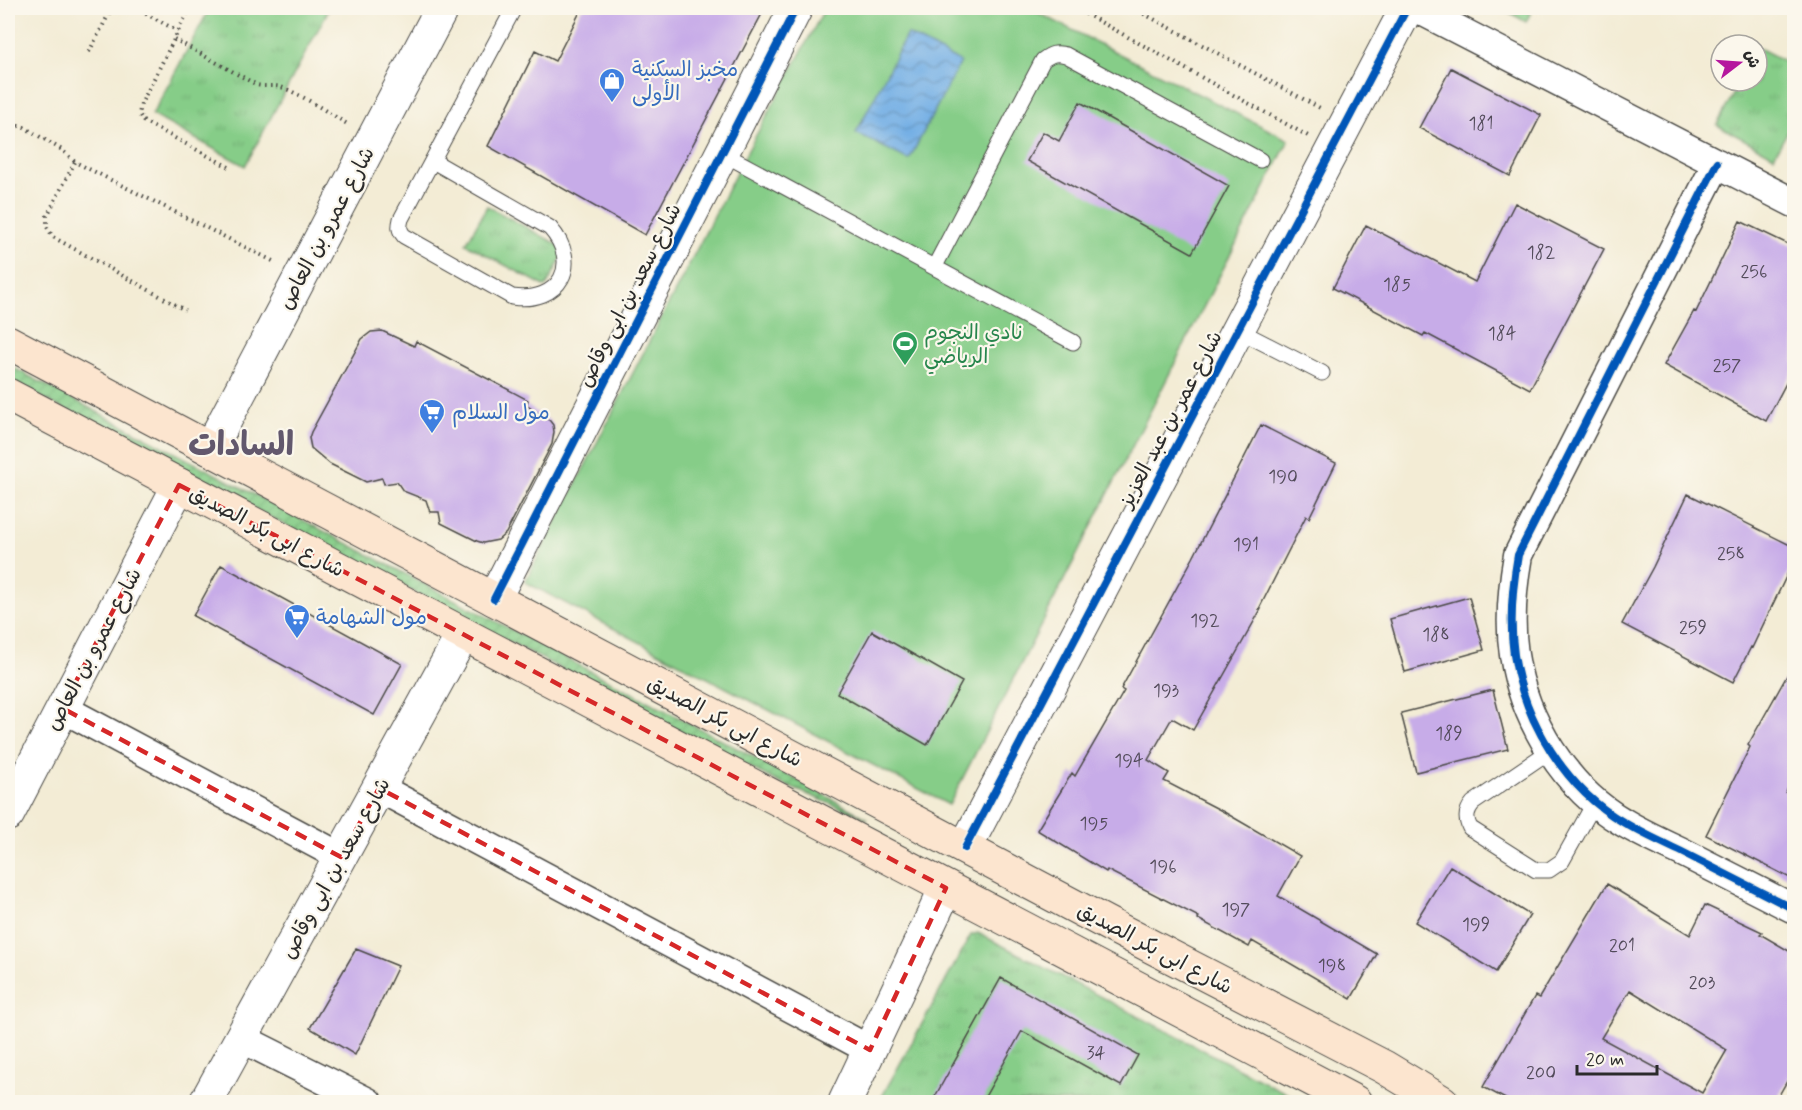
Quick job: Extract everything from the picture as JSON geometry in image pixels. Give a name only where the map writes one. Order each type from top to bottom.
[{"type":"main road","name":"شارع ابى بكر الصديق","points":[[8,342],[1384,1067],[1442,1102]]},
{"type":"main road","name":"شارع ابى بكر الصديق","points":[[8,395],[1355,1102]]},
{"type":"main road","points":[[775,798],[794,758]]},
{"type":"street","name":"شارع عمرو بن العاص","points":[[210,449],[442,8]]},
{"type":"street","name":"شارع سعد بن ابى وقاص","points":[[494,599],[796,8]]},
{"type":"street","name":"شارع عمر بن عبد العزيز","points":[[965,848],[1407,8]]},
{"type":"street","points":[[1416,8],[1794,202]]},
{"type":"street","points":[[1717,162],[1518,555],[1512,588],[1511,622],[1514,656],[1522,689],[1534,721],[1571,778],[1595,802],[1622,822],[1794,909]]},
{"type":"street","name":"شارع عمرو بن العاص","points":[[8,813],[179,485]]},
{"type":"street","name":"شارع سعد بن ابى وقاص","points":[[206,1102],[463,634]]},
{"type":"street","points":[[62,708],[341,857]]},
{"type":"street","points":[[379,788],[870,1050]]},
{"type":"street","points":[[845,1102],[946,888]]},
{"type":"street","points":[[241,1038],[368,1102]]},
{"type":"lane","points":[[433,160],[550,228],[561,240],[565,255],[564,272],[556,285],[543,295],[528,299],[512,297],[404,236],[400,231],[401,219],[514,8]]},
{"type":"lane","points":[[935,266],[1043,60],[1051,54],[1066,55],[1260,160]]},
{"type":"lane","points":[[722,153],[1073,342]]},
{"type":"lane","points":[[1238,330],[1322,373]]},
{"type":"lane","points":[[1551,750],[1473,803],[1466,817],[1470,828],[1536,870],[1549,870],[1562,861],[1595,802]]},
{"type":"path","points":[[89,52],[112,8]]},
{"type":"path","points":[[135,8],[178,31]]},
{"type":"path","points":[[190,8],[141,104],[139,114],[143,121],[229,167]]},
{"type":"path","points":[[1075,8],[1339,136]]},
{"type":"path","points":[[1133,8],[1339,136]]},
{"type":"path","points":[[174,39],[257,86],[273,86],[287,90],[373,138]]},
{"type":"path","points":[[8,141],[15,128],[24,127],[62,150],[75,162],[302,275]]},
{"type":"path","points":[[75,162],[47,216],[47,227],[53,237],[185,310]]},
{"type":"highlighted area","points":[[179,485],[946,888],[870,1050],[379,788],[341,857],[62,708]]},
{"type":"green space","points":[[210,8],[329,9],[245,166],[152,115]]},
{"type":"green space","name":"نادي النجوم الرياضي","points":[[825,8],[1029,8],[1289,140],[949,805],[525,582],[747,152]]},
{"type":"green space","points":[[1501,8],[1533,8],[1526,22]]},
{"type":"green space","points":[[1769,53],[1794,66],[1794,120],[1774,156],[1717,125],[1734,93],[1769,93]]},
{"type":"green space","points":[[487,206],[566,249],[546,287],[466,244]]},
{"type":"green space","points":[[8,365],[868,819],[780,783],[8,380]]},
{"type":"green space","points":[[978,933],[1303,1102],[879,1102],[971,935]]},
{"type":"water","points":[[907,34],[960,62],[909,160],[856,133]]},
{"type":"building","name":"مخبز السكنية الأولى","points":[[582,8],[765,8],[645,235],[488,146],[535,51],[555,61]]},
{"type":"building","points":[[1451,68],[1541,115],[1510,176],[1419,128]]},
{"type":"building","points":[[1080,102],[1229,186],[1192,253],[1027,161],[1043,132],[1059,141]]},
{"type":"building","points":[[1515,203],[1604,249],[1530,389],[1425,333],[1423,336],[1333,288],[1366,225],[1475,282]]},
{"type":"building","points":[[1740,221],[1794,247],[1794,368],[1766,421],[1664,365],[1694,311],[1696,312]]},
{"type":"building","name":"مول السلام","points":[[382,331],[414,346],[416,341],[528,400],[526,405],[553,425],[552,444],[506,533],[498,540],[483,543],[477,541],[441,523],[439,512],[430,512],[426,500],[403,491],[397,482],[384,484],[382,478],[366,482],[330,464],[311,448],[309,438],[311,432],[362,339],[371,332]]},
{"type":"building","points":[[1261,425],[1336,463],[1309,518],[1306,516],[1259,609],[1261,609],[1193,730],[1172,718],[1148,760],[1169,773],[1164,781],[1224,812],[1300,856],[1278,896],[1377,954],[1351,999],[1252,941],[1249,947],[1198,919],[1199,917],[1107,870],[1106,872],[1037,830],[1072,773],[1075,776],[1124,691],[1121,689],[1193,558]]},
{"type":"building","points":[[1688,494],[1794,547],[1794,560],[1733,682],[1622,624],[1653,567]]},
{"type":"building","name":"مول الشهامة","points":[[221,565],[402,664],[374,715],[193,616]]},
{"type":"building","points":[[1469,597],[1484,650],[1405,672],[1390,619]]},
{"type":"building","points":[[872,631],[962,682],[927,745],[837,693]]},
{"type":"building","points":[[1794,663],[1794,771],[1786,793],[1794,798],[1794,880],[1706,835],[1750,747],[1748,745]]},
{"type":"building","points":[[1493,690],[1508,749],[1416,772],[1401,713]]},
{"type":"building","points":[[1450,866],[1530,915],[1496,972],[1415,922]]},
{"type":"building","points":[[1607,884],[1690,935],[1705,905],[1762,932],[1760,934],[1794,954],[1794,1069],[1775,1102],[1511,1102],[1483,1087],[1535,996],[1539,998]],"holes":[[[1630,990],[1727,1050],[1702,1093],[1601,1038]]]},
{"type":"building","points":[[356,949],[398,966],[355,1055],[310,1028]]},
{"type":"building","points":[[1001,978],[1138,1055],[1121,1086],[1022,1031],[982,1102],[932,1102]]},
{"type":"cycle path","points":[[494,599],[796,8]]},
{"type":"cycle path","points":[[965,848],[1407,8]]},
{"type":"cycle path","points":[[1717,163],[1518,555],[1512,605],[1512,642],[1519,680],[1538,728],[1551,751],[1583,791],[1602,808],[1630,826],[1794,909]]},
{"type":"place","name":"مخبز السكنية الأولى","points":[[612,104]]},
{"type":"place","name":"نادي النجوم الرياضي","points":[[905,367]]},
{"type":"place","name":"مول السلام","points":[[432,435]]},
{"type":"place","name":"مول الشهامة","points":[[297,640]]},
{"type":"district","name":"السادات","points":[[241,443]]}]
